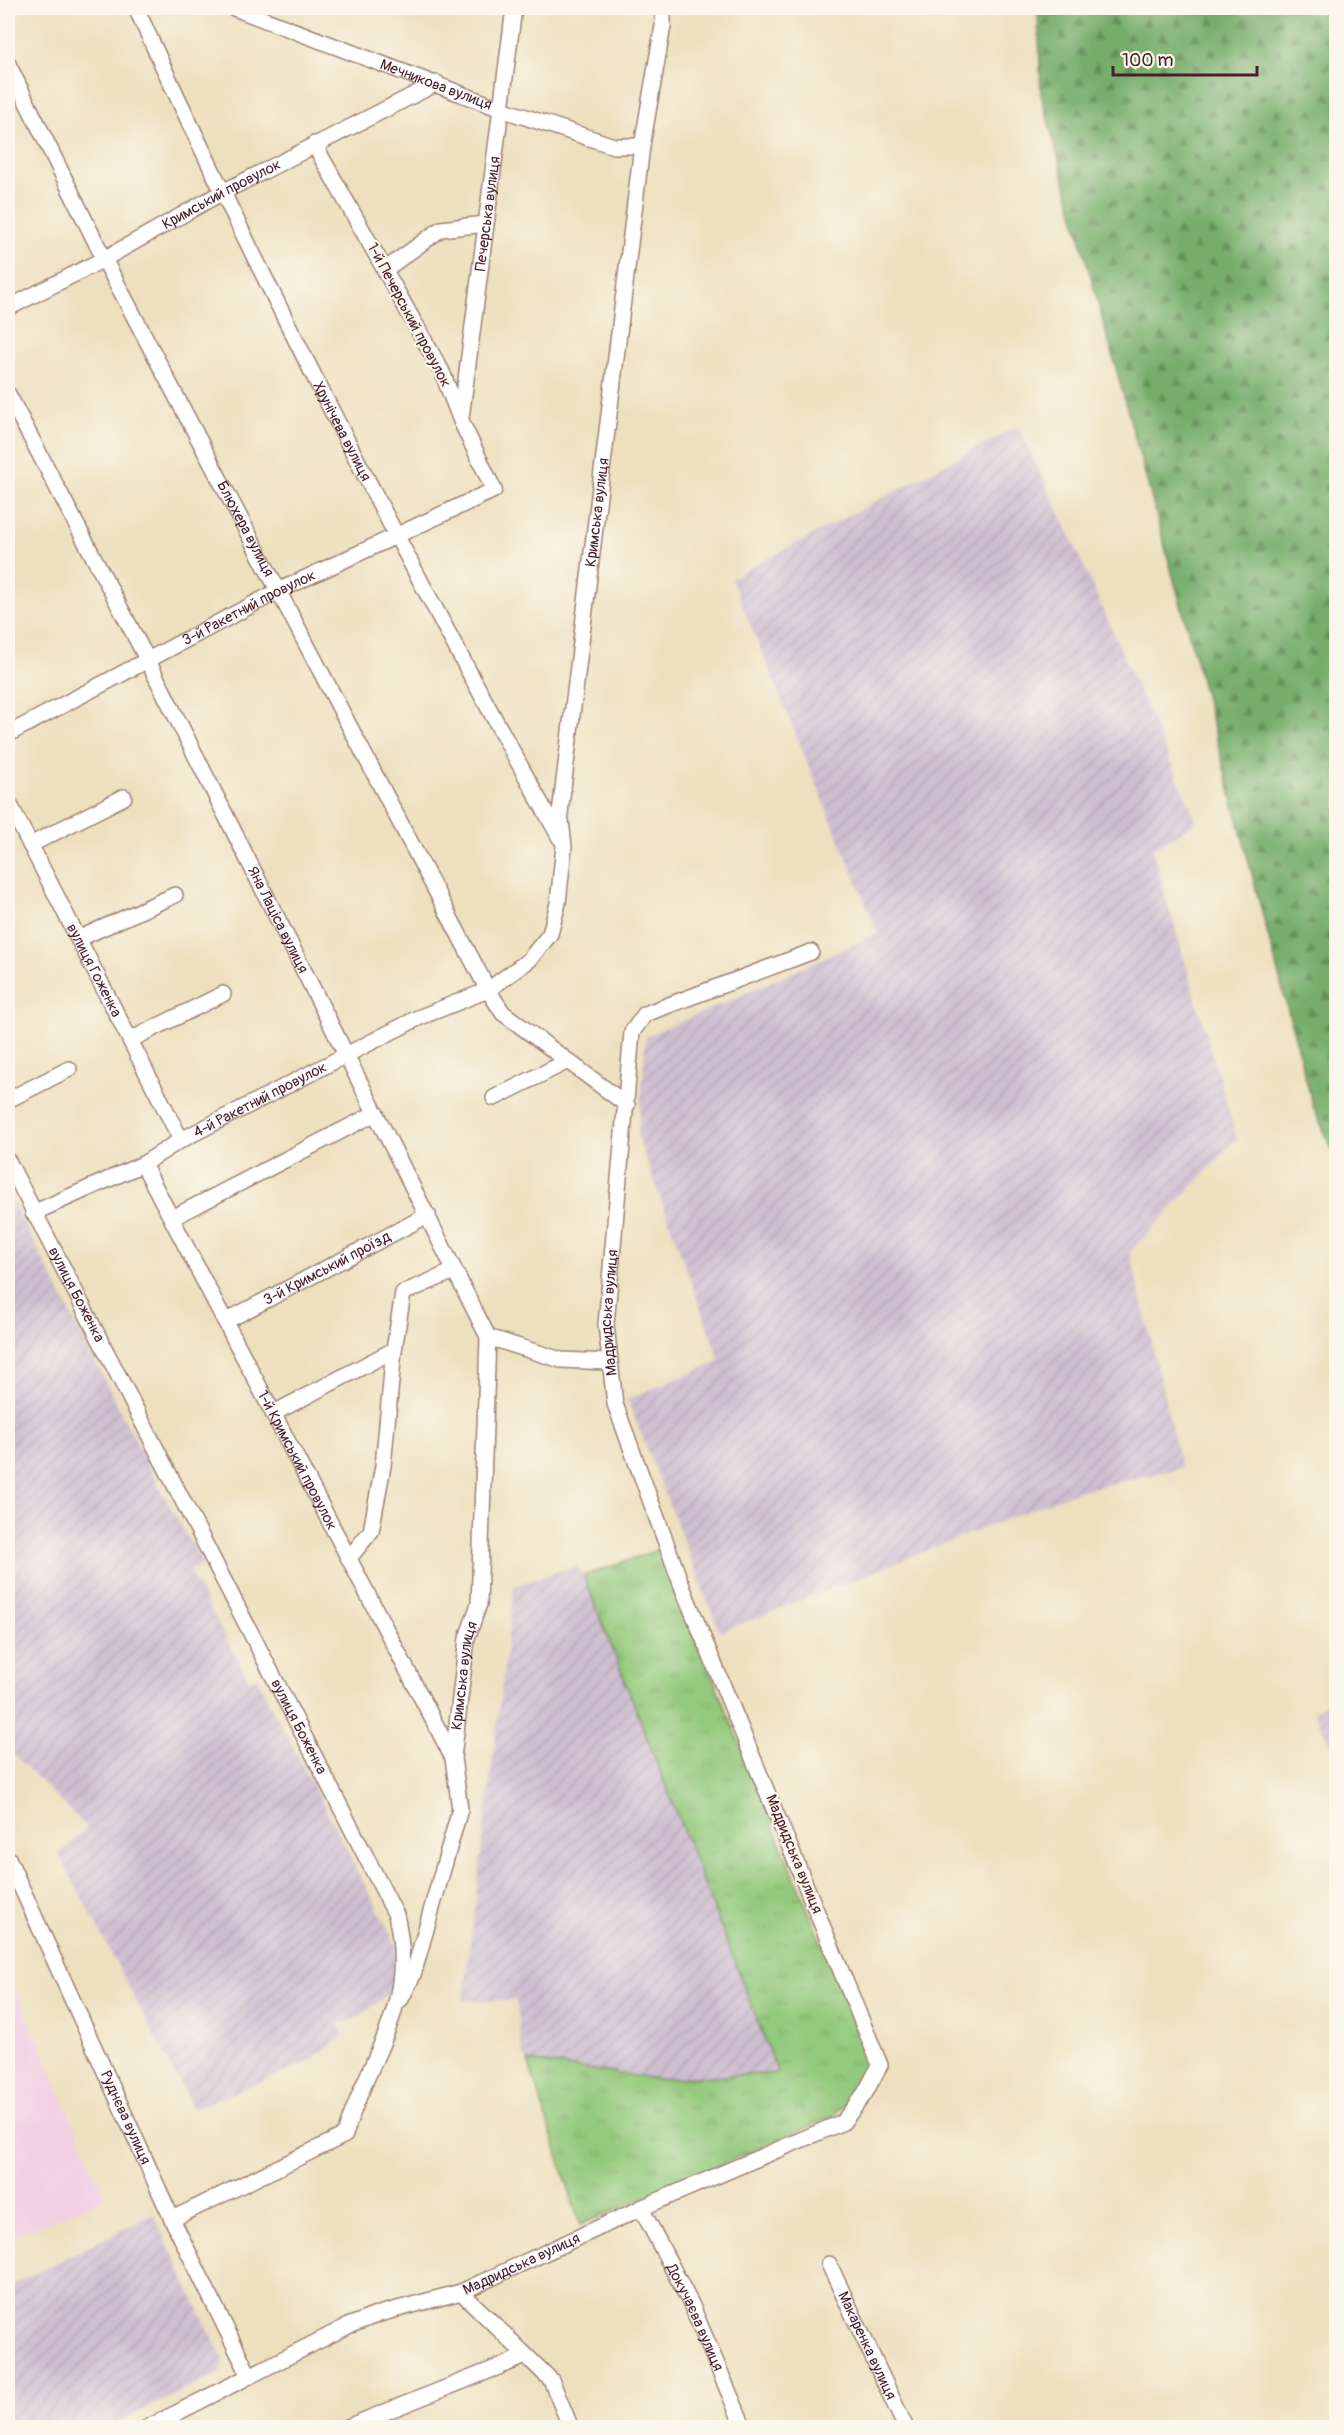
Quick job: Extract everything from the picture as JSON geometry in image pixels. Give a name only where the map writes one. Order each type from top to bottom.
[{"type":"street","name":"Хрунічева вулиця","points":[[136,8],[221,193],[394,535],[564,846]]},
{"type":"street","name":"Мечникова вулиця","points":[[234,8],[501,109],[614,146],[642,146]]},
{"type":"street","name":"Печерська вулиця","points":[[461,421],[514,8]]},
{"type":"street","name":"Кримська вулиця","points":[[488,990],[529,960],[550,934],[563,874],[564,846],[560,813],[562,790],[642,146],[663,26],[663,8]]},
{"type":"street","name":"Блюхера вулиця","points":[[8,64],[104,259],[488,990],[503,1013],[627,1105]]},
{"type":"street","name":"Кримський провулок","points":[[8,308],[104,259],[314,144],[437,83]]},
{"type":"street","name":"1-й Печерський провулок","points":[[314,144],[442,372],[461,421],[494,490]]},
{"type":"street","points":[[386,269],[441,230],[485,224]]},
{"type":"street","name":"Яна Лаціса вулиця","points":[[8,394],[147,659],[488,1337]]},
{"type":"street","name":"3-й Ракетний провулок","points":[[8,734],[278,591],[494,490]]},
{"type":"street","points":[[30,844],[124,797]]},
{"type":"street","name":"вулиця Гоженка","points":[[8,801],[181,1140]]},
{"type":"street","points":[[78,939],[175,895]]},
{"type":"street","name":"Мадридська вулиця","points":[[147,2427],[173,2422],[249,2375],[358,2322],[461,2292],[641,2208],[843,2122],[865,2093],[880,2065],[683,1589],[615,1404],[608,1362],[606,1325],[632,1032],[645,1014],[811,951]]},
{"type":"street","name":"4-й Ракетний провулок","points":[[33,1213],[142,1164],[181,1140],[418,1018],[488,990]]},
{"type":"street","points":[[130,1040],[223,994]]},
{"type":"street","points":[[494,1098],[568,1060]]},
{"type":"street","points":[[8,1100],[69,1069]]},
{"type":"street","points":[[172,1218],[376,1113]]},
{"type":"street","name":"вулиця Боженка","points":[[8,1161],[396,1915],[403,1944],[398,2005],[387,2037],[353,2108],[345,2136],[172,2218]]},
{"type":"street","name":"1-й Кримський провулок","points":[[142,1164],[350,1557],[453,1758]]},
{"type":"street","name":"3-й Кримський проїзд","points":[[226,1321],[428,1215]]},
{"type":"street","points":[[350,1557],[371,1531],[383,1466],[394,1350],[404,1293],[454,1271]]},
{"type":"street","name":"Кримська вулиця","points":[[398,2005],[414,1975],[460,1809],[453,1758],[467,1638],[479,1604],[488,1337]]},
{"type":"street","points":[[488,1337],[561,1360],[608,1362]]},
{"type":"street","points":[[274,1413],[394,1350]]},
{"type":"street","name":"Руднєва вулиця","points":[[8,1858],[172,2218],[249,2375]]},
{"type":"street","name":"Докучаєва вулиця","points":[[641,2208],[690,2304],[744,2427]]},
{"type":"street","name":"Макаренка вулиця","points":[[829,2264],[906,2427]]},
{"type":"street","points":[[461,2292],[551,2380],[572,2427]]},
{"type":"street","points":[[345,2427],[526,2356]]},
{"type":"shaded area","points":[[1018,426],[1070,535],[1197,822],[1152,849],[1237,1139],[1130,1252],[1181,1468],[1075,1492],[720,1632],[627,1399],[720,1361],[638,1137],[646,1036],[878,933],[731,578]]},
{"type":"shaded area","points":[[14,1203],[165,1498],[203,1564],[189,1571],[249,1680],[256,1677],[397,1946],[392,1991],[360,2017],[338,2024],[344,2036],[303,2065],[193,2109],[59,1854],[87,1827],[8,1749],[8,1206]]},
{"type":"shaded area","points":[[577,1565],[584,1576],[778,2073],[657,2079],[528,2061],[522,2053],[516,2000],[463,2001],[514,1586]]},
{"type":"shaded area","points":[[1336,1697],[1336,1755],[1314,1712]]},
{"type":"shaded area","points":[[8,1972],[106,2198],[8,2239]]},
{"type":"shaded area","points":[[153,2214],[224,2362],[220,2373],[107,2427],[8,2427],[8,2287]]},
{"type":"green space","points":[[1043,8],[1336,8],[1336,1159],[1313,1106],[1191,642],[1041,95],[1038,10]]},
{"type":"green space","points":[[660,1549],[868,2056],[868,2078],[834,2116],[580,2225],[528,2061],[657,2079],[778,2073],[584,1576]]}]
